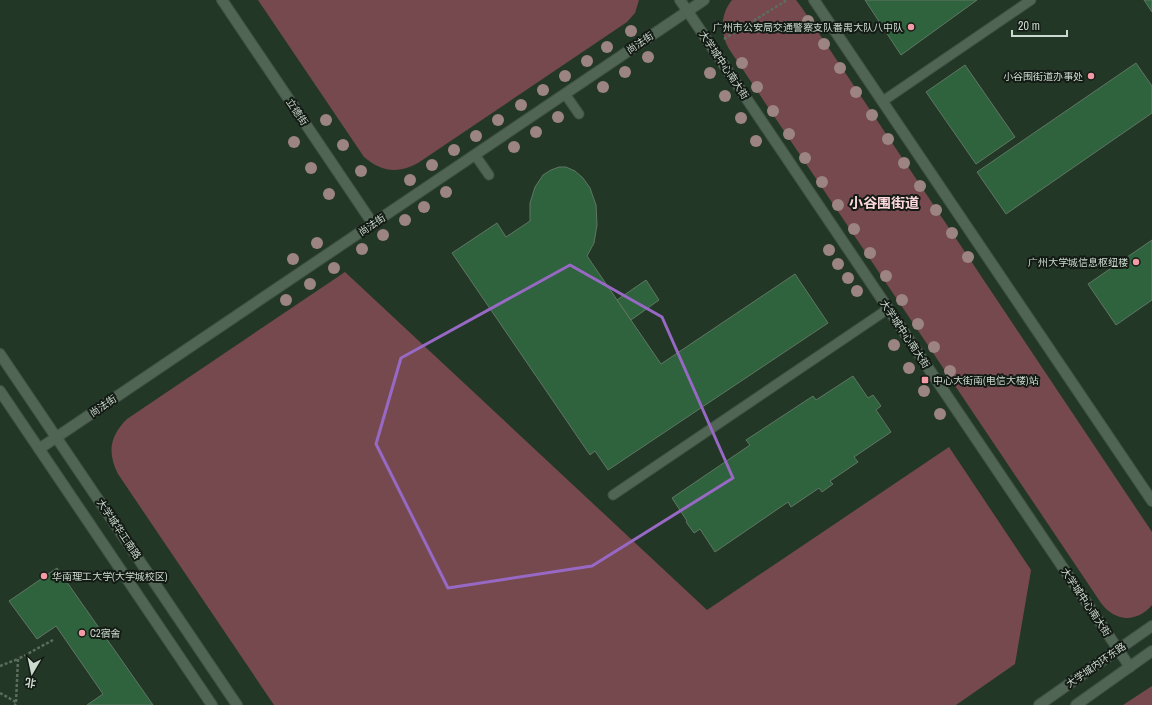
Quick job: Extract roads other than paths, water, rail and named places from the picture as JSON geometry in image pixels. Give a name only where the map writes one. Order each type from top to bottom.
[{"type":"main road","name":"立德街","points":[[222,0],[373,224]]},
{"type":"main road","name":"大学城中心南大街","points":[[680,0],[1130,667]]},
{"type":"main road","name":"尚法街","points":[[39,449],[704,0]]},
{"type":"main road","points":[[814,0],[1152,501]]},
{"type":"main road","name":"大学城华工南路","points":[[0,354],[237,705]]},
{"type":"main road","points":[[0,391],[212,705]]},
{"type":"main road","name":"大学城内环东路","points":[[1039,705],[1152,626]]},
{"type":"main road","name":"大学城内环东路","points":[[1076,705],[1152,651]]},
{"type":"lane","points":[[882,101],[1031,0]]},
{"type":"lane","points":[[565,94],[579,114]]},
{"type":"lane","points":[[475,155],[489,175]]},
{"type":"lane","points":[[613,495],[888,309]]},
{"type":"place","name":"广州市公安局交通警察支队番禺大队八中队","points":[[911,27]]},
{"type":"place","name":"小谷围街道办事处","points":[[1091,76]]},
{"type":"place","name":"广州大学城信息枢纽楼","points":[[1136,262]]},
{"type":"place","name":"中心大街南(电信大楼)站","points":[[925,380]]},
{"type":"place","name":"华南理工大学(大学城校区)","points":[[44,576]]},
{"type":"place","name":"C2宿舍","points":[[82,633]]},
{"type":"district","name":"小谷围街道","points":[[884,203]]}]
